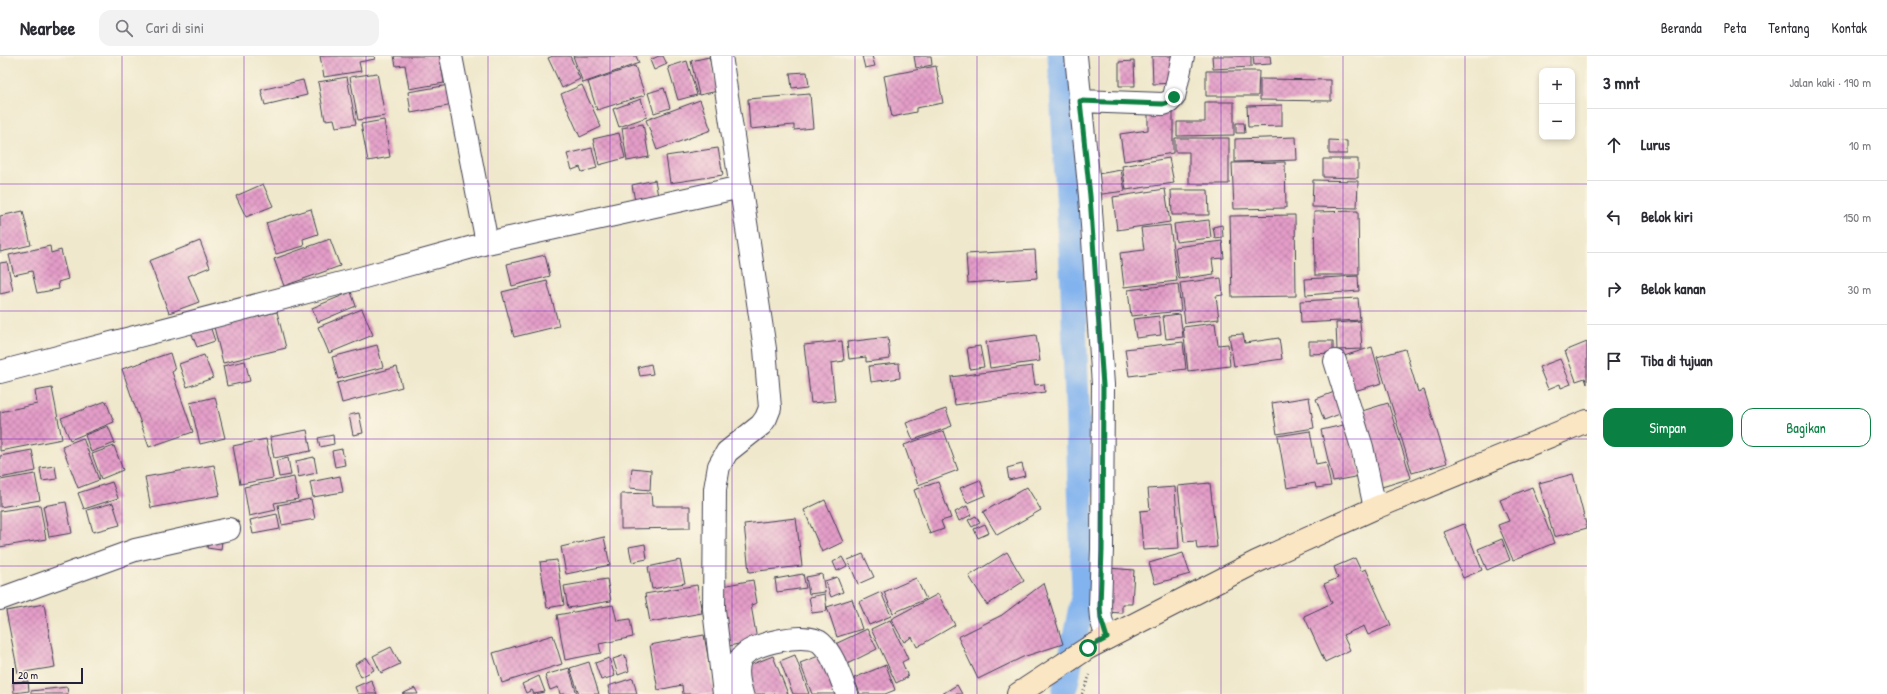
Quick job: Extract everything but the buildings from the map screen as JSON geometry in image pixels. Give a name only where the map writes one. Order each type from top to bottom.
[{"type":"main road","points":[[1018,694],[1088,648],[1256,562],[1375,508],[1587,421]]},
{"type":"street","points":[[451,56],[487,243]]},
{"type":"street","points":[[721,56],[765,349],[770,408],[766,418],[761,424],[727,452],[719,466],[715,489],[714,609],[716,642],[724,694]]},
{"type":"street","points":[[1076,56],[1090,196],[1103,386],[1102,550],[1100,606],[1101,619],[1107,638]]},
{"type":"street","points":[[1080,101],[1163,104],[1169,102],[1174,97],[1183,56]]},
{"type":"street","points":[[0,372],[357,280],[487,243],[741,187]]},
{"type":"street","points":[[1335,361],[1362,447],[1375,508]]},
{"type":"street","points":[[0,599],[135,550],[230,529]]},
{"type":"street","points":[[742,694],[739,667],[742,657],[753,649],[783,639],[810,638],[820,642],[830,654],[847,694]]},
{"type":"waterway","points":[[1060,56],[1072,266],[1084,592],[1064,694]]},
{"type":"route","points":[[1088,648],[1107,638],[1101,619],[1100,606],[1102,550],[1103,386],[1090,196],[1080,101],[1163,104],[1169,102],[1174,97]]}]
